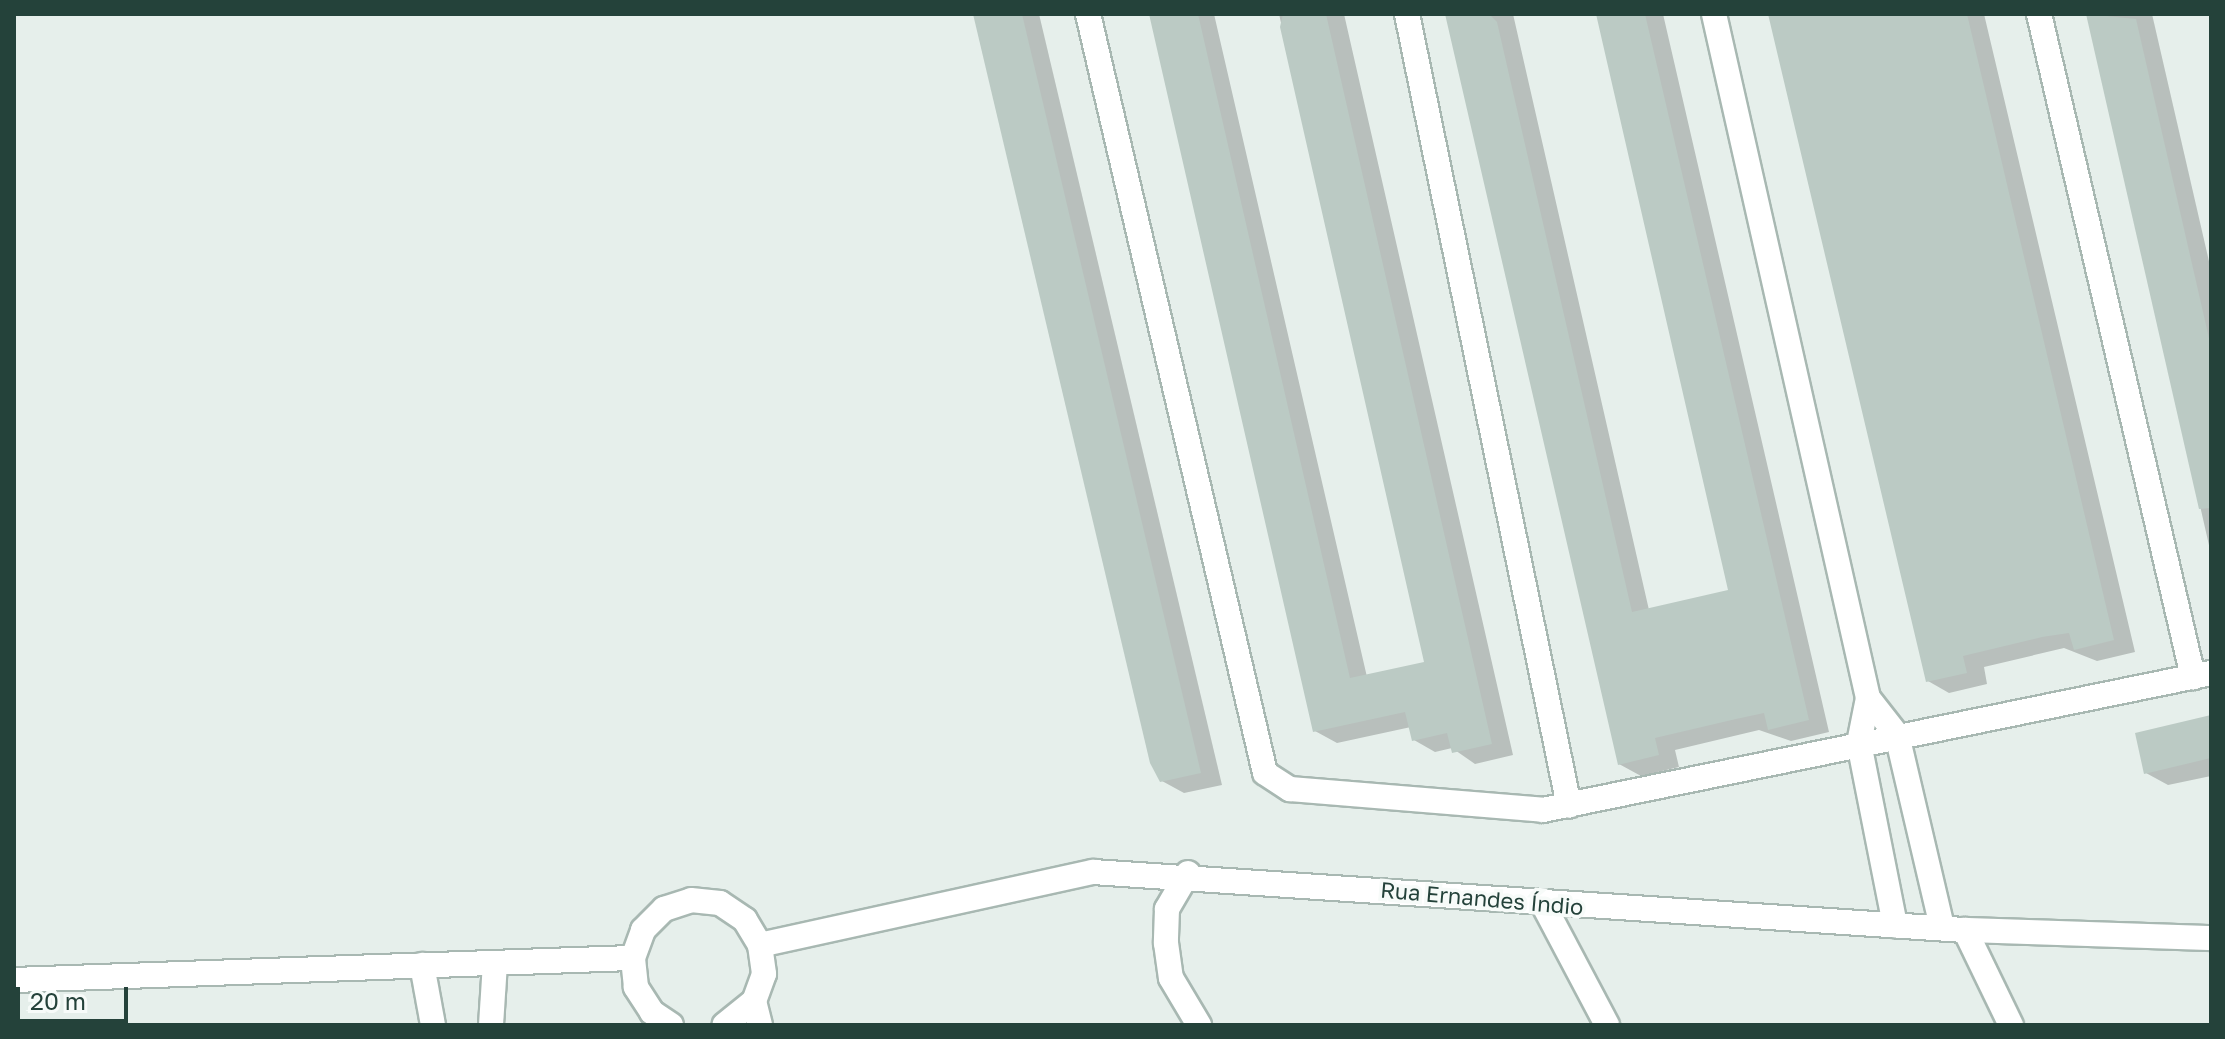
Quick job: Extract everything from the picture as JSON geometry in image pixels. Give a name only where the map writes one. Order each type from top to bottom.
[{"type":"street","points":[[1088,14],[1265,773],[1290,789],[1523,812],[1569,806],[1897,735],[2202,675],[2039,14]]},
{"type":"street","points":[[1407,14],[1569,806]]},
{"type":"street","points":[[1714,14],[1868,698],[1859,743],[1895,925]]},
{"type":"street","points":[[1868,698],[1897,735],[1954,929],[2011,1025]]},
{"type":"street","points":[[1188,873],[1167,909],[1166,943],[1171,978],[1199,1025]]},
{"type":"street","name":"Rua Ernandes Índio","points":[[760,945],[1051,877],[1188,873],[1543,904],[1954,929],[2211,938]]},
{"type":"street","points":[[671,1025],[652,1012],[636,987],[633,958],[643,930],[664,909],[691,900],[720,903],[745,920],[760,945],[764,974],[757,1013],[724,1025]]},
{"type":"street","points":[[1543,904],[1607,1025]]},
{"type":"street","points":[[14,980],[633,958]]},
{"type":"street","points":[[491,1025],[495,963]]},
{"type":"street","points":[[422,965],[433,1025]]},
{"type":"building","points":[[973,14],[1022,14],[1201,773],[1160,782],[1150,763]]},
{"type":"building","points":[[1149,14],[1198,14],[1350,678],[1424,662],[1280,27],[1283,14],[1326,14],[1492,744],[1452,753],[1447,733],[1412,741],[1405,712],[1313,732]]},
{"type":"building","points":[[1445,14],[1489,14],[1497,22],[1632,612],[1728,590],[1596,14],[1645,14],[1809,720],[1768,730],[1764,713],[1655,738],[1659,755],[1618,765]]},
{"type":"building","points":[[1768,14],[1967,14],[2114,640],[2074,650],[2069,633],[2042,637],[1963,656],[1967,673],[1926,682]]},
{"type":"building","points":[[2086,14],[2136,19],[2211,347],[2211,508],[2199,509]]},
{"type":"building","points":[[2211,715],[2211,758],[2144,774],[2135,733]]}]
